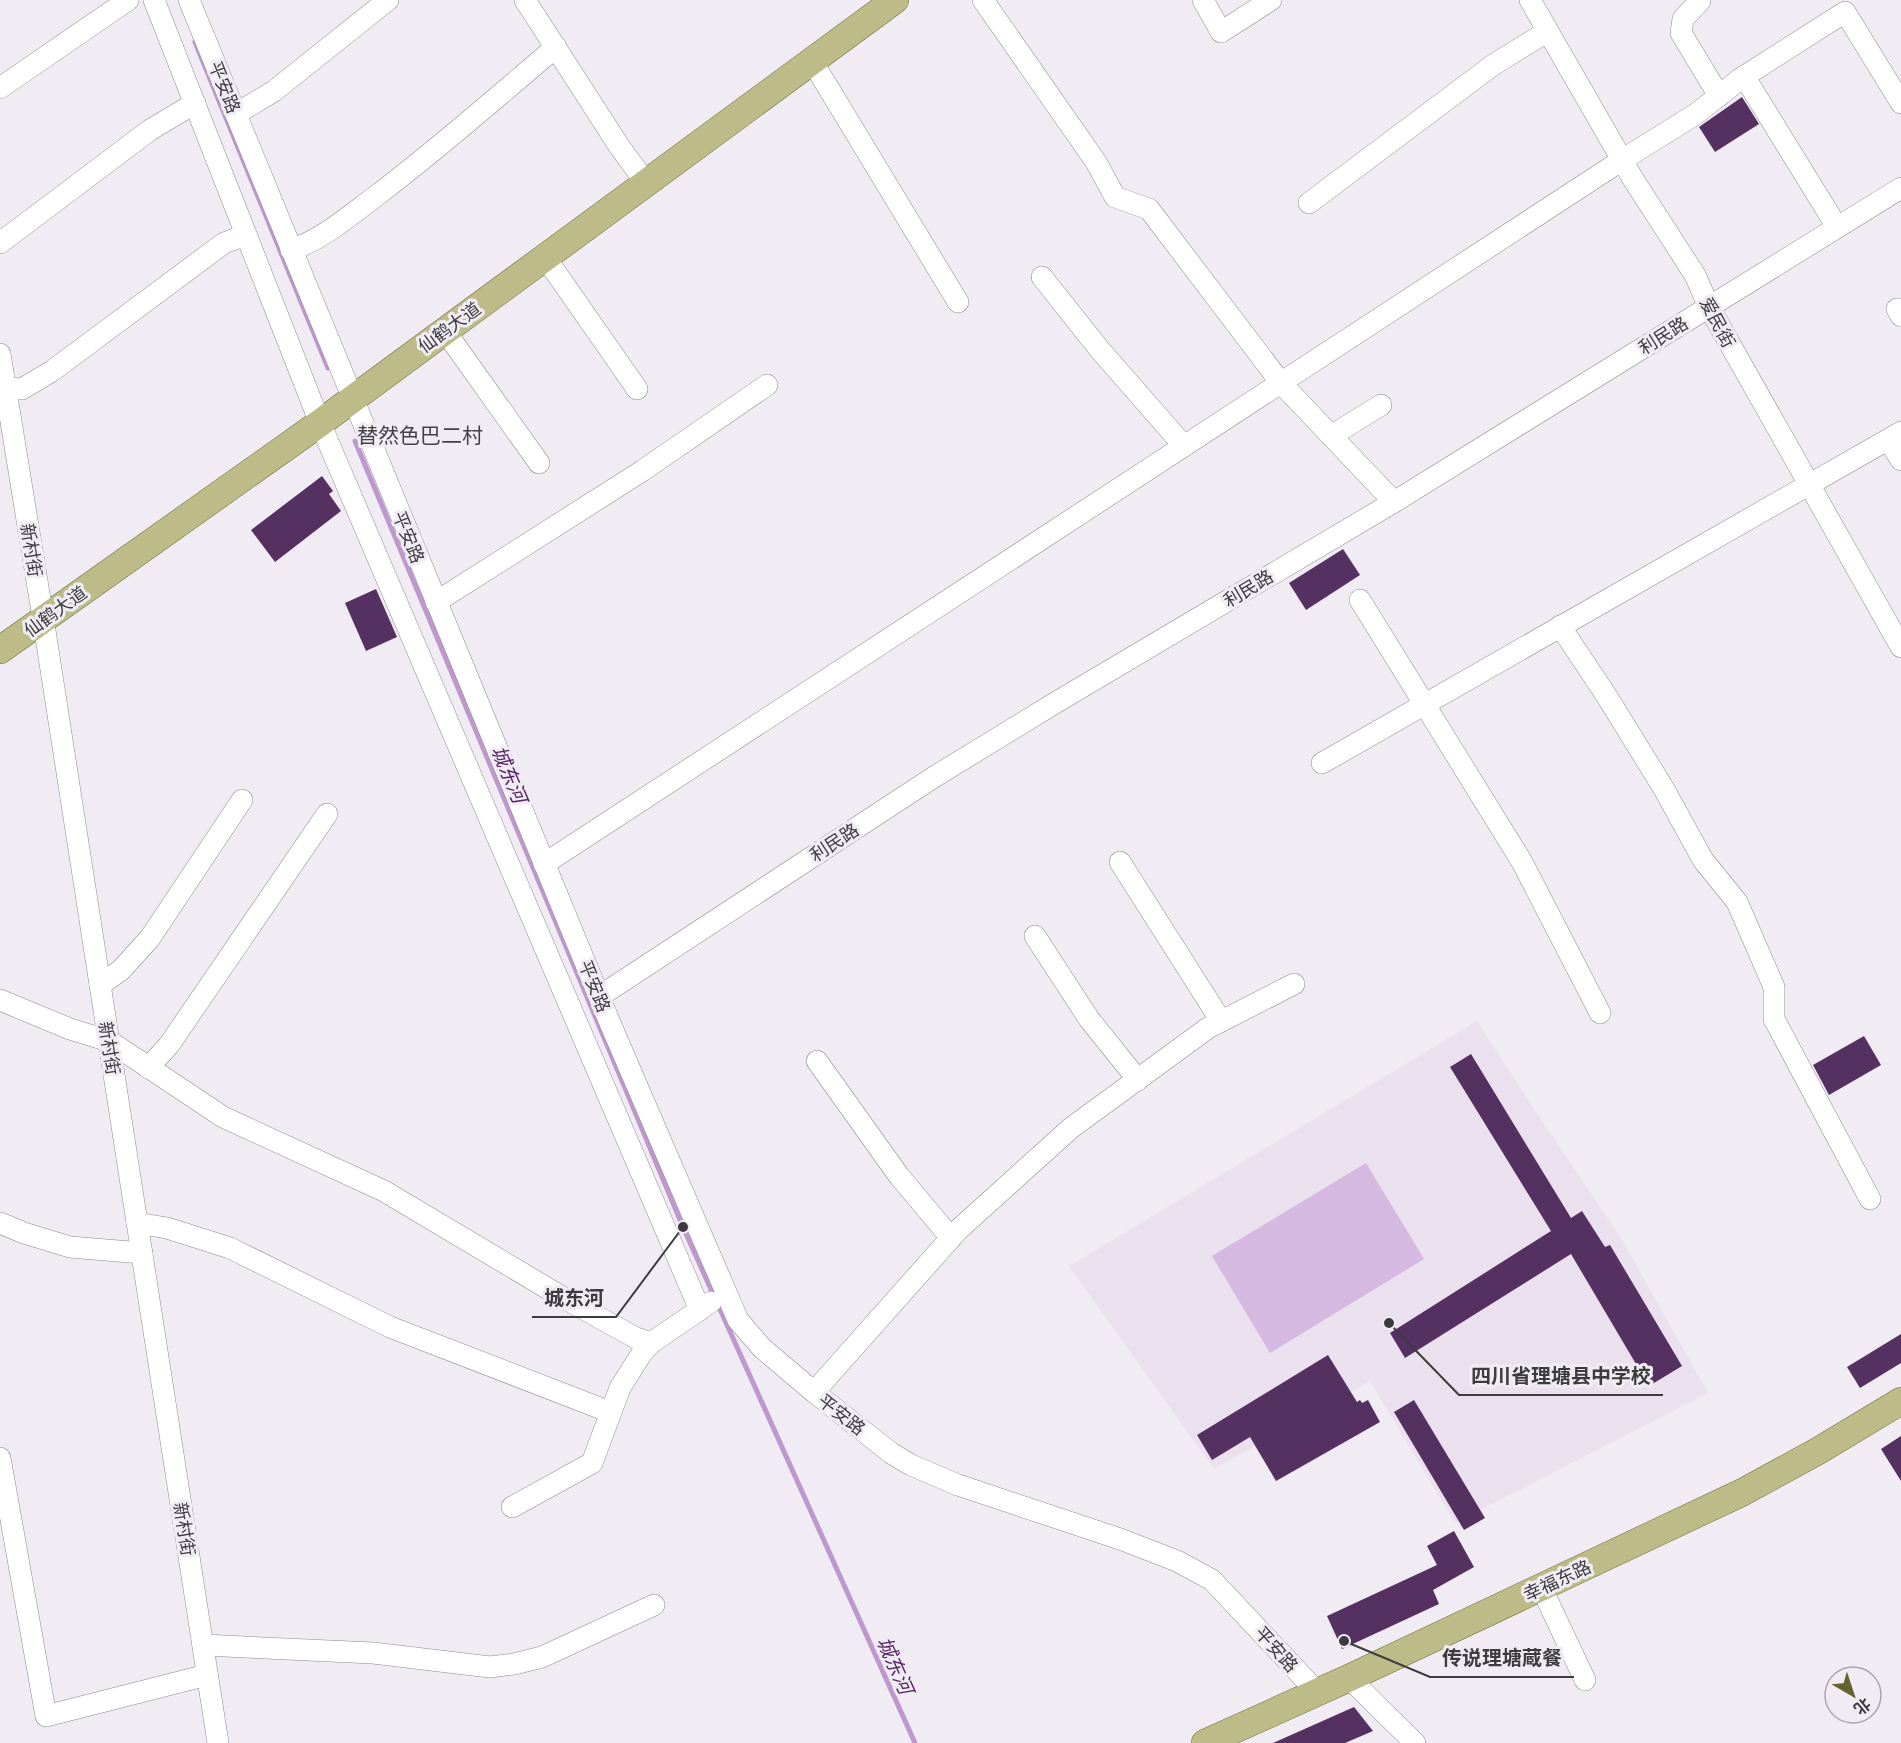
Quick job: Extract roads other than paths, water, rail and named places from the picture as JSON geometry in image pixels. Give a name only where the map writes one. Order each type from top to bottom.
[{"type":"main road","name":"仙鹤大道","points":[[0,650],[320,423],[895,0]]},
{"type":"main road","name":"幸福东路","points":[[1205,1743],[1349,1678],[1743,1492],[1818,1451],[1901,1401]]},
{"type":"street","points":[[0,88],[128,0]]},
{"type":"street","points":[[154,0],[320,423],[714,1299],[651,1343],[632,1368],[620,1388],[592,1463],[512,1507]]},
{"type":"street","points":[[236,114],[274,91],[388,0]]},
{"type":"street","points":[[525,0],[619,146],[646,183]]},
{"type":"street","points":[[983,0],[1096,162],[1115,197],[1149,209],[1281,383],[1394,502]]},
{"type":"street","points":[[1203,0],[1221,32],[1271,0]]},
{"type":"street","name":"爱民街","points":[[1533,1],[1622,160],[1695,275],[1709,307],[1901,646]]},
{"type":"street","points":[[1700,1],[1683,19],[1681,33],[1719,96]]},
{"type":"street","name":"平安路","points":[[193,2],[352,399],[600,996],[714,1299],[738,1320],[755,1341],[814,1392],[891,1453],[933,1475],[1120,1539],[1178,1561],[1200,1573],[1222,1588],[1317,1692]]},
{"type":"street","points":[[544,864],[1622,160],[1687,120],[1744,76],[1845,12],[1901,103]]},
{"type":"street","points":[[1309,203],[1493,65],[1548,31]]},
{"type":"street","points":[[291,250],[309,244],[323,235],[395,182],[556,47]]},
{"type":"street","points":[[812,61],[958,303]]},
{"type":"street","points":[[1744,76],[1837,227]]},
{"type":"street","points":[[0,243],[150,130],[195,103]]},
{"type":"street","name":"利民路","points":[[600,996],[934,777],[1394,502],[1901,188]]},
{"type":"street","points":[[6,388],[22,388],[52,371],[224,243],[246,235]]},
{"type":"street","points":[[545,257],[637,389]]},
{"type":"street","points":[[1042,277],[1100,350],[1184,446]]},
{"type":"street","points":[[445,331],[539,463]]},
{"type":"street","name":"新村街","points":[[0,354],[6,388],[6,430],[44,618],[218,1743]]},
{"type":"street","points":[[436,602],[642,471],[767,385]]},
{"type":"street","points":[[1331,436],[1381,405]]},
{"type":"street","points":[[1322,763],[1894,436],[1901,460]]},
{"type":"street","points":[[1360,600],[1522,862],[1600,1013]]},
{"type":"street","points":[[1560,626],[1606,694],[1664,789],[1703,860],[1737,902],[1774,987],[1774,1019],[1870,1199]]},
{"type":"street","points":[[100,985],[121,970],[150,938],[242,800]]},
{"type":"street","points":[[148,1068],[168,1045],[327,814]]},
{"type":"street","points":[[1120,862],[1221,1021]]},
{"type":"street","points":[[1035,936],[1089,1018],[1138,1080]]},
{"type":"street","points":[[814,1392],[951,1238],[1071,1128],[1208,1028],[1294,984]]},
{"type":"street","points":[[0,1000],[70,1029],[109,1041],[223,1117],[384,1191],[562,1297],[636,1338],[651,1343]]},
{"type":"street","points":[[817,1061],[899,1176],[951,1238]]},
{"type":"street","points":[[0,1223],[70,1247],[142,1253]]},
{"type":"street","points":[[137,1223],[178,1231],[230,1248],[390,1327],[610,1412]]},
{"type":"street","points":[[0,1458],[46,1716],[207,1675]]},
{"type":"street","points":[[1541,1587],[1585,1680]]},
{"type":"street","points":[[203,1645],[373,1653],[490,1667],[542,1657],[654,1605]]},
{"type":"street","points":[[1349,1678],[1415,1743]]},
{"type":"waterway","points":[[195,42],[328,368]]},
{"type":"waterway","name":"城东河","points":[[355,441],[683,1227],[915,1743]]},
{"type":"place","name":"城东河","points":[[683,1227]]},
{"type":"place","name":"四川省理塘县中学校","points":[[1389,1323]]},
{"type":"place","name":"传说理塘蔵餐","points":[[1344,1641]]},
{"type":"district","name":"替然色巴二村","points":[[420,434]]}]
